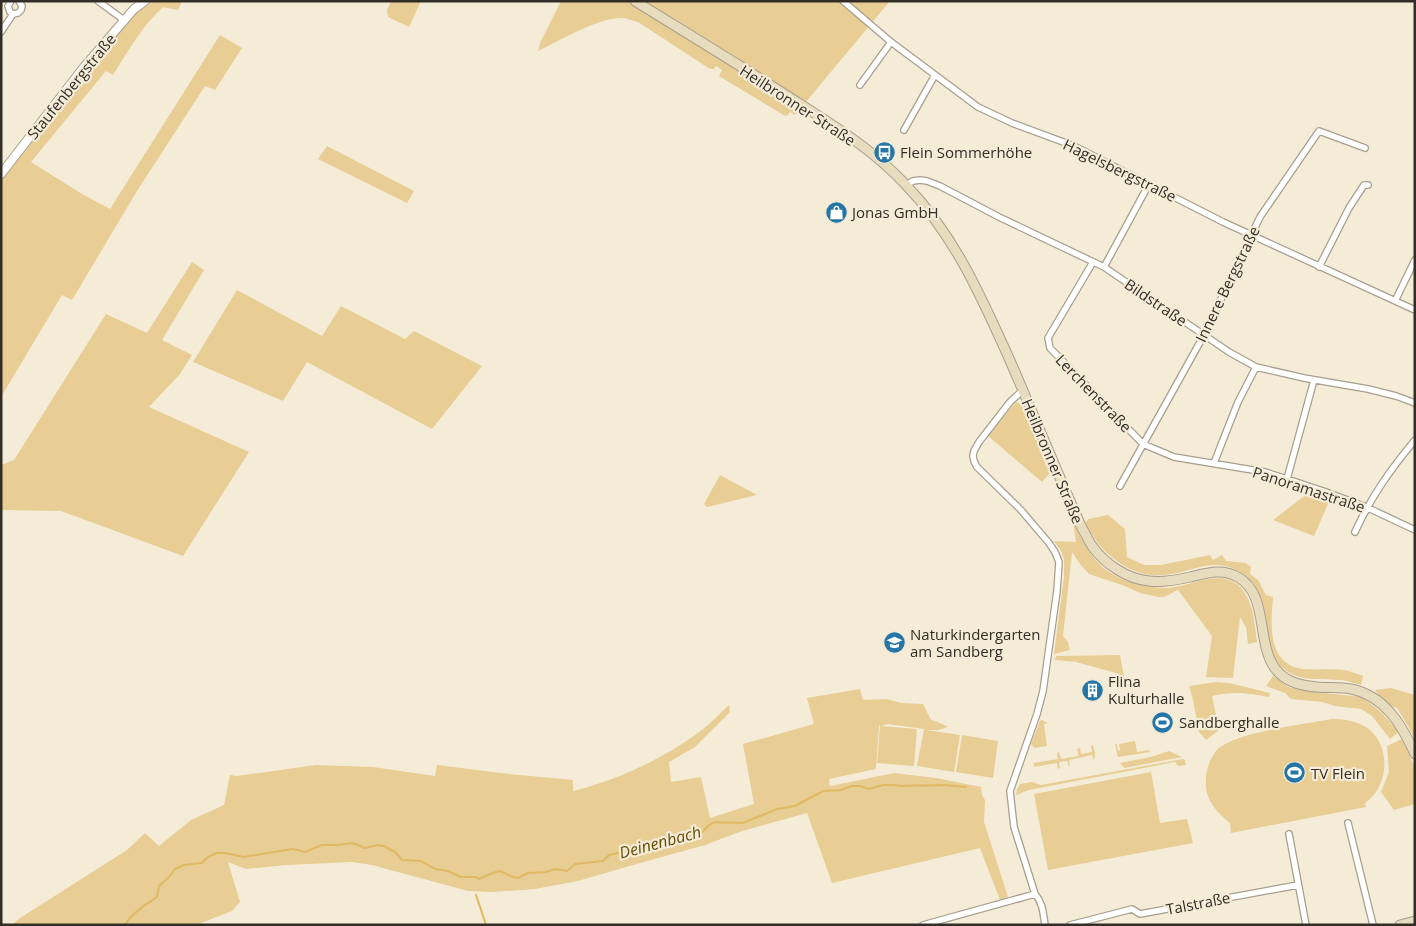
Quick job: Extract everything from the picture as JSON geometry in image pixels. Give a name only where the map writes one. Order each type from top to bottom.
[{"type":"main road","name":"Heilbronner Straße","points":[[635,1],[837,128],[882,162],[906,185],[931,214],[947,235],[982,299],[1081,526],[1093,547],[1105,560],[1118,570],[1136,578],[1149,581],[1169,581],[1206,572],[1220,571],[1243,580],[1251,590],[1257,603],[1265,645],[1271,664],[1279,674],[1290,681],[1305,686],[1351,689],[1379,701],[1396,718],[1415,754]]},
{"type":"main road","points":[[1400,925],[1415,921]]},
{"type":"street","points":[[11,1],[8,6],[13,14]]},
{"type":"street","points":[[1,32],[13,14],[21,10],[22,6],[19,1]]},
{"type":"street","points":[[98,1],[124,20]]},
{"type":"street","name":"Staufenbergstraße","points":[[1,174],[84,67],[134,9],[145,1]]},
{"type":"street","name":"Hagelsbergstraße","points":[[843,1],[891,42],[978,107],[1012,123],[1074,146],[1222,222],[1415,310]]},
{"type":"street","points":[[860,85],[891,42]]},
{"type":"street","points":[[904,130],[935,75]]},
{"type":"street","name":"Innere Bergstraße","points":[[1120,486],[1204,335],[1260,217],[1318,131],[1365,148]]},
{"type":"street","name":"Bildstraße","points":[[906,185],[920,180],[940,186],[999,218],[1104,267],[1229,352],[1256,367],[1396,396],[1415,403]]},
{"type":"street","points":[[1104,267],[1149,184]]},
{"type":"street","points":[[1319,266],[1349,208],[1364,185],[1368,185]]},
{"type":"street","points":[[1395,301],[1415,260]]},
{"type":"street","name":"Lerchenstraße","points":[[1093,262],[1048,338],[1050,348],[1143,444]]},
{"type":"street","points":[[1214,463],[1238,402],[1256,367]]},
{"type":"street","points":[[1287,479],[1314,380]]},
{"type":"street","points":[[1023,390],[1010,402],[979,442],[973,456],[977,467],[1020,509],[1049,542],[1059,562],[1057,591],[1043,691],[1010,791],[1014,827],[1035,894],[1042,906],[1045,925]]},
{"type":"street","points":[[1355,532],[1366,507],[1393,466],[1415,440]]},
{"type":"street","name":"Panoramastraße","points":[[1143,444],[1174,457],[1265,472],[1366,507],[1415,530]]},
{"type":"street","points":[[1348,824],[1373,925]]},
{"type":"street","points":[[1289,834],[1306,925]]},
{"type":"street","name":"Talstraße","points":[[1070,925],[1132,909],[1140,914],[1298,884]]},
{"type":"street","points":[[923,925],[1035,894]]},
{"type":"shaded area","points":[[142,1],[182,1],[178,10],[163,7],[155,14],[113,75],[106,71],[31,162],[110,209],[220,35],[242,48],[215,90],[205,86],[137,191],[72,300],[62,295],[1,397],[1,172]]},
{"type":"shaded area","points":[[391,1],[421,1],[409,27],[388,17],[387,10]]},
{"type":"shaded area","points":[[561,1],[890,1],[795,115],[790,112],[785,116],[719,76],[722,70],[716,66],[714,69],[710,69],[638,22],[628,19],[612,19],[590,26],[538,51],[540,43]]},
{"type":"shaded area","points":[[327,146],[414,191],[407,203],[318,159]]},
{"type":"shaded area","points":[[192,262],[204,270],[162,340],[192,355],[180,374],[149,407],[249,452],[183,556],[61,511],[1,510],[1,465],[14,460],[106,314],[147,333]]},
{"type":"shaded area","points":[[237,290],[322,336],[341,306],[405,339],[414,331],[482,366],[432,429],[307,362],[283,401],[193,362]]},
{"type":"shaded area","points":[[1016,402],[1022,406],[1050,473],[1042,482],[988,436]]},
{"type":"shaded area","points":[[720,475],[757,495],[707,507],[704,504]]},
{"type":"shaded area","points":[[1311,491],[1331,497],[1314,536],[1273,520]]},
{"type":"shaded area","points":[[1108,515],[1125,529],[1127,557],[1144,565],[1161,565],[1210,555],[1213,560],[1222,555],[1226,561],[1246,563],[1251,567],[1250,574],[1258,580],[1266,595],[1273,597],[1273,638],[1280,657],[1297,668],[1347,670],[1363,676],[1361,685],[1348,681],[1304,678],[1290,673],[1279,664],[1272,651],[1259,592],[1250,580],[1237,570],[1230,567],[1211,565],[1172,574],[1155,575],[1143,574],[1121,564],[1102,548],[1085,523],[1088,519]]},
{"type":"shaded area","points":[[1073,523],[1097,562],[1109,572],[1130,582],[1145,586],[1168,588],[1221,578],[1240,586],[1251,608],[1257,642],[1248,644],[1246,627],[1240,617],[1233,678],[1206,677],[1212,636],[1178,590],[1164,597],[1140,593],[1089,574],[1072,552],[1063,636],[1068,642],[1070,650],[1054,654],[1064,577],[1064,559],[1054,541],[1076,542]]},
{"type":"shaded area","points":[[1120,655],[1126,688],[1122,689],[1118,674],[1116,673],[1076,662],[1055,660],[1056,656]]},
{"type":"shaded area","points":[[1273,676],[1288,687],[1305,691],[1362,697],[1381,712],[1399,732],[1390,739],[1372,716],[1361,709],[1291,699],[1285,693],[1266,686]]},
{"type":"shaded area","points":[[1216,682],[1229,683],[1270,693],[1269,697],[1240,693],[1212,696],[1219,730],[1206,740],[1199,732],[1189,686]]},
{"type":"shaded area","points":[[1391,688],[1415,695],[1415,740],[1397,708],[1385,704],[1375,690]]},
{"type":"shaded area","points":[[860,689],[863,700],[887,699],[901,703],[923,704],[931,720],[948,727],[938,730],[927,730],[960,735],[954,772],[917,766],[924,729],[888,724],[881,726],[917,729],[914,766],[877,763],[879,725],[876,769],[829,779],[830,786],[894,773],[936,778],[981,787],[985,800],[984,822],[1008,897],[1000,900],[980,848],[832,883],[807,813],[742,831],[705,845],[578,881],[535,889],[492,892],[468,891],[372,865],[352,862],[246,869],[228,862],[240,902],[232,911],[196,925],[12,925],[127,850],[145,833],[159,846],[191,820],[224,805],[230,775],[237,776],[316,765],[373,767],[435,776],[437,765],[573,780],[573,791],[622,775],[669,752],[702,730],[729,705],[730,712],[695,747],[669,762],[671,782],[701,777],[710,818],[754,804],[743,744],[814,724],[807,698]]},
{"type":"shaded area","points":[[1332,719],[1360,724],[1376,736],[1380,745],[1384,764],[1381,783],[1376,792],[1365,803],[1366,807],[1231,833],[1230,823],[1215,809],[1207,792],[1206,774],[1217,750],[1239,738],[1289,726]]},
{"type":"shaded area","points":[[1042,720],[1048,723],[1044,724],[1047,746],[1034,748],[1031,744]]},
{"type":"shaded area","points":[[962,735],[998,741],[993,778],[956,772]]},
{"type":"shaded area","points":[[1402,739],[1415,768],[1415,804],[1394,810],[1381,792],[1389,772],[1387,746]]},
{"type":"shaded area","points":[[1135,741],[1137,752],[1149,750],[1150,752],[1118,757],[1115,744],[1117,744],[1118,751],[1120,750],[1119,744]]},
{"type":"shaded area","points":[[1093,745],[1094,761],[1092,755],[1069,760],[1070,766],[1067,761],[1059,762],[1060,768],[1058,769],[1057,763],[1034,767],[1034,763],[1058,759],[1057,753],[1059,752],[1061,759],[1079,756],[1077,749],[1080,748],[1081,754],[1092,752],[1091,746]]},
{"type":"shaded area","points":[[1169,751],[1182,757],[1124,768],[1120,763],[1151,757]]},
{"type":"shaded area","points":[[1183,759],[1186,765],[1178,766],[1175,762],[1029,790],[1016,795],[1020,784],[1032,782],[1041,785]]},
{"type":"shaded area","points":[[1151,772],[1160,823],[1187,819],[1193,843],[1048,870],[1034,794]]},
{"type":"waterway","name":"Deinenbach","points":[[125,925],[135,913],[157,897],[159,886],[175,869],[184,865],[202,863],[208,857],[217,853],[243,857],[293,849],[305,852],[322,845],[353,843],[365,848],[378,845],[395,852],[402,860],[421,861],[435,869],[448,871],[461,877],[475,877],[479,879],[500,871],[518,878],[528,873],[556,869],[567,871],[575,864],[603,861],[609,855],[633,849],[649,848],[662,839],[669,837],[677,841],[701,833],[715,822],[743,823],[777,809],[795,806],[823,791],[841,790],[852,786],[861,786],[868,789],[883,785],[966,787]]},
{"type":"waterway","points":[[476,895],[486,925]]},
{"type":"place","name":"Flein Sommerhöhe","points":[[884,152]]},
{"type":"place","name":"Jonas GmbH","points":[[836,212]]},
{"type":"place","name":"Naturkindergarten am Sandberg","points":[[894,643]]},
{"type":"place","name":"Flina Kulturhalle","points":[[1092,690]]},
{"type":"place","name":"Sandberghalle","points":[[1163,722]]},
{"type":"place","name":"TV Flein","points":[[1295,773]]}]
